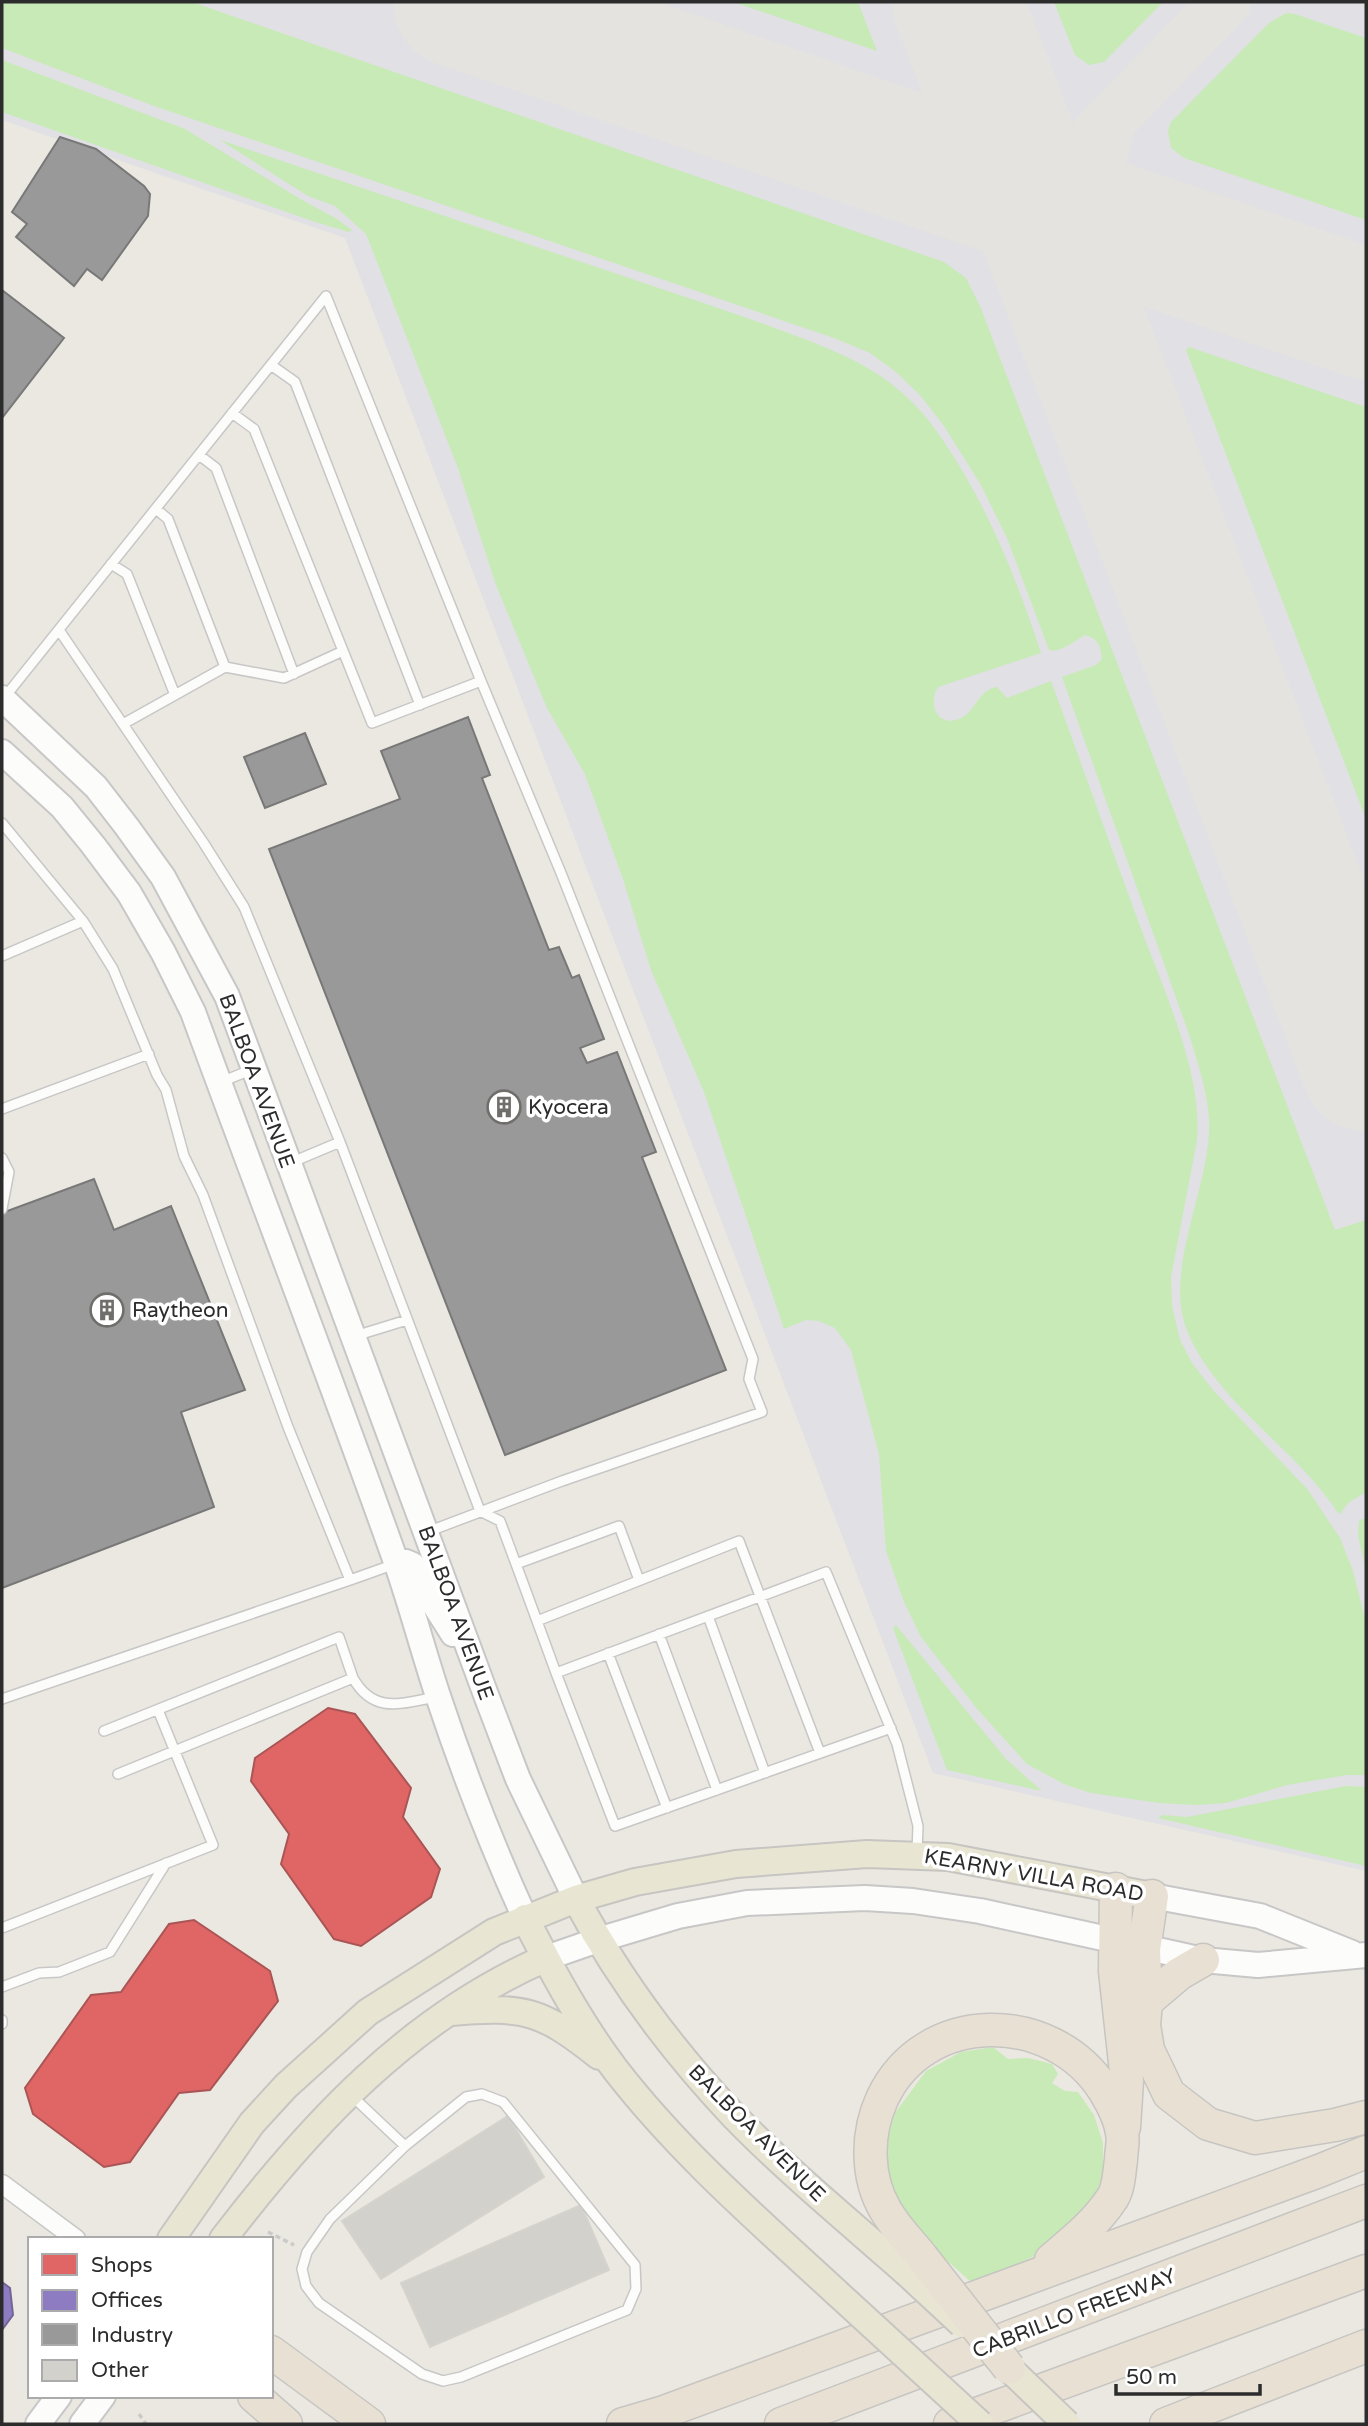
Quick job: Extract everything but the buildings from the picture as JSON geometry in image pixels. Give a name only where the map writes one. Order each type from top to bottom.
[{"type":"highway","points":[[1116,1889],[1146,2001],[1144,2025],[1148,2050],[1169,2094],[1208,2124],[1255,2138],[1366,2117]]},
{"type":"highway","points":[[1033,2275],[1083,2234],[1113,2199],[1119,2177],[1127,2081],[1115,1970],[1130,1945],[1152,1896]]},
{"type":"highway","points":[[1146,2001],[1179,1974],[1203,1960]]},
{"type":"highway","points":[[1009,2368],[914,2264],[876,2192],[870,2144],[876,2114],[890,2085],[904,2068],[932,2046],[967,2033],[990,2029],[1018,2032],[1046,2039],[1078,2059],[1094,2077],[1115,2109],[1123,2135]]},
{"type":"highway","points":[[623,2424],[652,2418],[1366,2152]]},
{"type":"highway","name":"CABRILLO FREEWAY","points":[[781,2424],[1366,2201]]},
{"type":"highway","points":[[950,2424],[1366,2271]]},
{"type":"highway","points":[[1166,2424],[1366,2346]]},
{"type":"highway","points":[[273,2353],[369,2424]]},
{"type":"highway","points":[[256,2398],[286,2424]]},
{"type":"main road","name":"BALBOA AVENUE","points":[[2,699],[96,787],[163,877],[227,996],[518,1779],[545,1840],[598,1940],[649,2016],[733,2114],[786,2166],[914,2264]]},
{"type":"main road","name":"BALBOA AVENUE","points":[[2,751],[62,807],[129,893],[193,1012],[396,1563],[438,1696],[507,1878],[545,1958],[614,2067],[646,2107],[729,2194],[980,2424]]},
{"type":"main road","points":[[396,1563],[406,1562],[412,1565],[475,1667]]},
{"type":"main road","name":"KEARNY VILLA ROAD","points":[[172,2237],[252,2123],[286,2086],[368,2012],[494,1932],[576,1899],[635,1882],[736,1864],[802,1857],[917,1854],[948,1857],[1260,1916],[1361,1954]]},
{"type":"main road","name":"KEARNY VILLA ROAD","points":[[225,2237],[330,2110],[390,2054],[449,2012],[506,1976],[545,1958],[678,1916],[747,1903],[865,1898],[914,1900],[980,1911],[1203,1960],[1258,1965],[1361,1954]]},
{"type":"main road","points":[[449,2012],[482,2009],[528,2012],[550,2021],[614,2067]]},
{"type":"main road","points":[[1009,2368],[1067,2424]]},
{"type":"main road","points":[[38,2424],[57,2398]]},
{"type":"main road","points":[[82,2424],[102,2398]]},
{"type":"street","points":[[2,2184],[73,2237]]},
{"type":"lane","points":[[2,699],[326,296],[561,873],[753,1359],[749,1379],[762,1412],[426,1532]]},
{"type":"lane","points":[[271,365],[295,382],[420,705]]},
{"type":"lane","points":[[232,413],[254,429],[372,723],[481,681]]},
{"type":"lane","points":[[199,455],[216,468],[294,674]]},
{"type":"lane","points":[[156,509],[168,519],[225,667]]},
{"type":"lane","points":[[111,564],[127,574],[175,695]]},
{"type":"lane","points":[[59,630],[244,907],[340,1142],[480,1511],[500,1521],[615,1826],[891,1728]]},
{"type":"lane","points":[[123,723],[225,667],[284,678],[343,651]]},
{"type":"lane","points":[[2,823],[83,921],[113,969],[166,1090],[184,1156],[203,1195],[288,1427],[350,1580]]},
{"type":"lane","points":[[2,956],[83,921]]},
{"type":"lane","points":[[2,1109],[149,1054]]},
{"type":"lane","points":[[219,1082],[253,1069]]},
{"type":"lane","points":[[288,1164],[340,1142]]},
{"type":"lane","points":[[2,1158],[9,1172],[2,1209]]},
{"type":"lane","points":[[354,1336],[407,1320]]},
{"type":"lane","points":[[516,1564],[619,1526],[639,1580]]},
{"type":"lane","points":[[537,1621],[739,1541],[820,1753]]},
{"type":"lane","points":[[2,1699],[396,1563]]},
{"type":"lane","points":[[556,1673],[826,1572],[897,1744],[918,1826],[917,1854]]},
{"type":"lane","points":[[708,1616],[765,1773]]},
{"type":"lane","points":[[659,1634],[717,1790]]},
{"type":"lane","points":[[104,1731],[339,1637],[353,1678],[360,1690],[370,1699],[382,1704],[395,1704],[438,1696]]},
{"type":"lane","points":[[608,1653],[667,1808]]},
{"type":"lane","points":[[118,1774],[353,1678]]},
{"type":"lane","points":[[2,1928],[213,1845],[158,1710]]},
{"type":"lane","points":[[2,1987],[38,1973],[59,1972],[110,1952],[166,1863]]},
{"type":"lane","points":[[348,2092],[405,2146]]},
{"type":"lane","points":[[482,2094],[503,2102],[635,2265],[636,2289],[627,2310],[461,2377],[443,2381],[422,2374],[319,2303],[306,2286],[302,2269],[307,2252],[330,2219],[405,2146],[466,2097],[482,2094]]},
{"type":"path","points":[[268,2232],[307,2252]]},
{"type":"path","points":[[139,2414],[146,2424]]},
{"type":"shaded area","points":[[2,2],[1366,2],[1366,1871],[933,1773],[345,238],[2,120]]},
{"type":"green space","points":[[2,2],[192,2],[944,262],[966,278],[980,306],[1335,1230],[1366,1220],[1366,1492],[1338,1513],[1302,1468],[1238,1405],[1202,1359],[1188,1333],[1181,1308],[1180,1282],[1204,1171],[1208,1144],[1208,1107],[1189,1034],[1062,677],[1096,665],[1102,659],[1101,650],[1096,641],[1085,635],[1063,648],[1049,650],[1007,538],[981,485],[944,426],[920,395],[896,372],[870,353],[834,338],[154,106],[2,48]]},
{"type":"green space","points":[[733,2],[858,2],[877,51]]},
{"type":"green space","points":[[1054,2],[1163,2],[1104,62],[1089,65],[1075,55]]},
{"type":"green space","points":[[1286,13],[1366,38],[1366,220],[1184,158],[1171,148],[1168,131],[1171,122],[1269,23]]},
{"type":"green space","points":[[2,60],[185,129],[352,230],[349,232],[315,222],[2,112]]},
{"type":"green space","points":[[220,140],[828,348],[863,365],[896,387],[917,406],[937,431],[965,475],[991,524],[1041,653],[938,687],[934,698],[935,710],[942,719],[955,720],[967,714],[990,689],[997,687],[1007,698],[1051,681],[1170,1004],[1194,1087],[1197,1140],[1171,1277],[1172,1306],[1180,1340],[1192,1363],[1213,1390],[1308,1490],[1340,1538],[1353,1571],[1366,1623],[1366,1775],[1347,1775],[1287,1785],[1226,1803],[1196,1805],[1159,1803],[1091,1793],[1066,1785],[1027,1764],[978,1710],[921,1637],[904,1602],[886,1551],[879,1454],[851,1350],[835,1328],[819,1321],[806,1320],[784,1329],[704,1092],[651,970],[622,876],[585,774],[547,708],[496,585],[458,468],[366,234],[335,206],[308,196]]},
{"type":"green space","points":[[1189,347],[1366,407],[1366,819],[1186,350]]},
{"type":"green space","points":[[1366,1519],[1366,1570],[1358,1536],[1359,1521]]},
{"type":"green space","points":[[896,1625],[1006,1759],[1042,1791],[947,1770],[893,1628]]},
{"type":"green space","points":[[1346,1786],[1366,1787],[1366,1866],[1158,1818],[1163,1815],[1187,1817]]},
{"type":"green space","points":[[993,2047],[1008,2059],[1028,2058],[1052,2064],[1058,2074],[1052,2083],[1065,2091],[1078,2092],[1094,2115],[1103,2143],[1103,2176],[1091,2204],[1054,2247],[972,2283],[914,2231],[891,2191],[883,2153],[895,2113],[926,2071],[961,2052]]},
{"type":"taxiway","points":[[1146,238],[1116,213],[1104,190],[1100,167],[1107,131],[1112,119],[1225,2]]},
{"type":"taxiway","points":[[1070,295],[1059,258],[1056,235],[1060,200],[1073,168],[1106,125]]},
{"type":"runway","points":[[458,2],[1366,314]]},
{"type":"runway","points":[[957,2],[1366,1066]]},
{"type":"place","name":"Kyocera","points":[[504,1107]]},
{"type":"place","name":"Raytheon","points":[[107,1310]]}]
